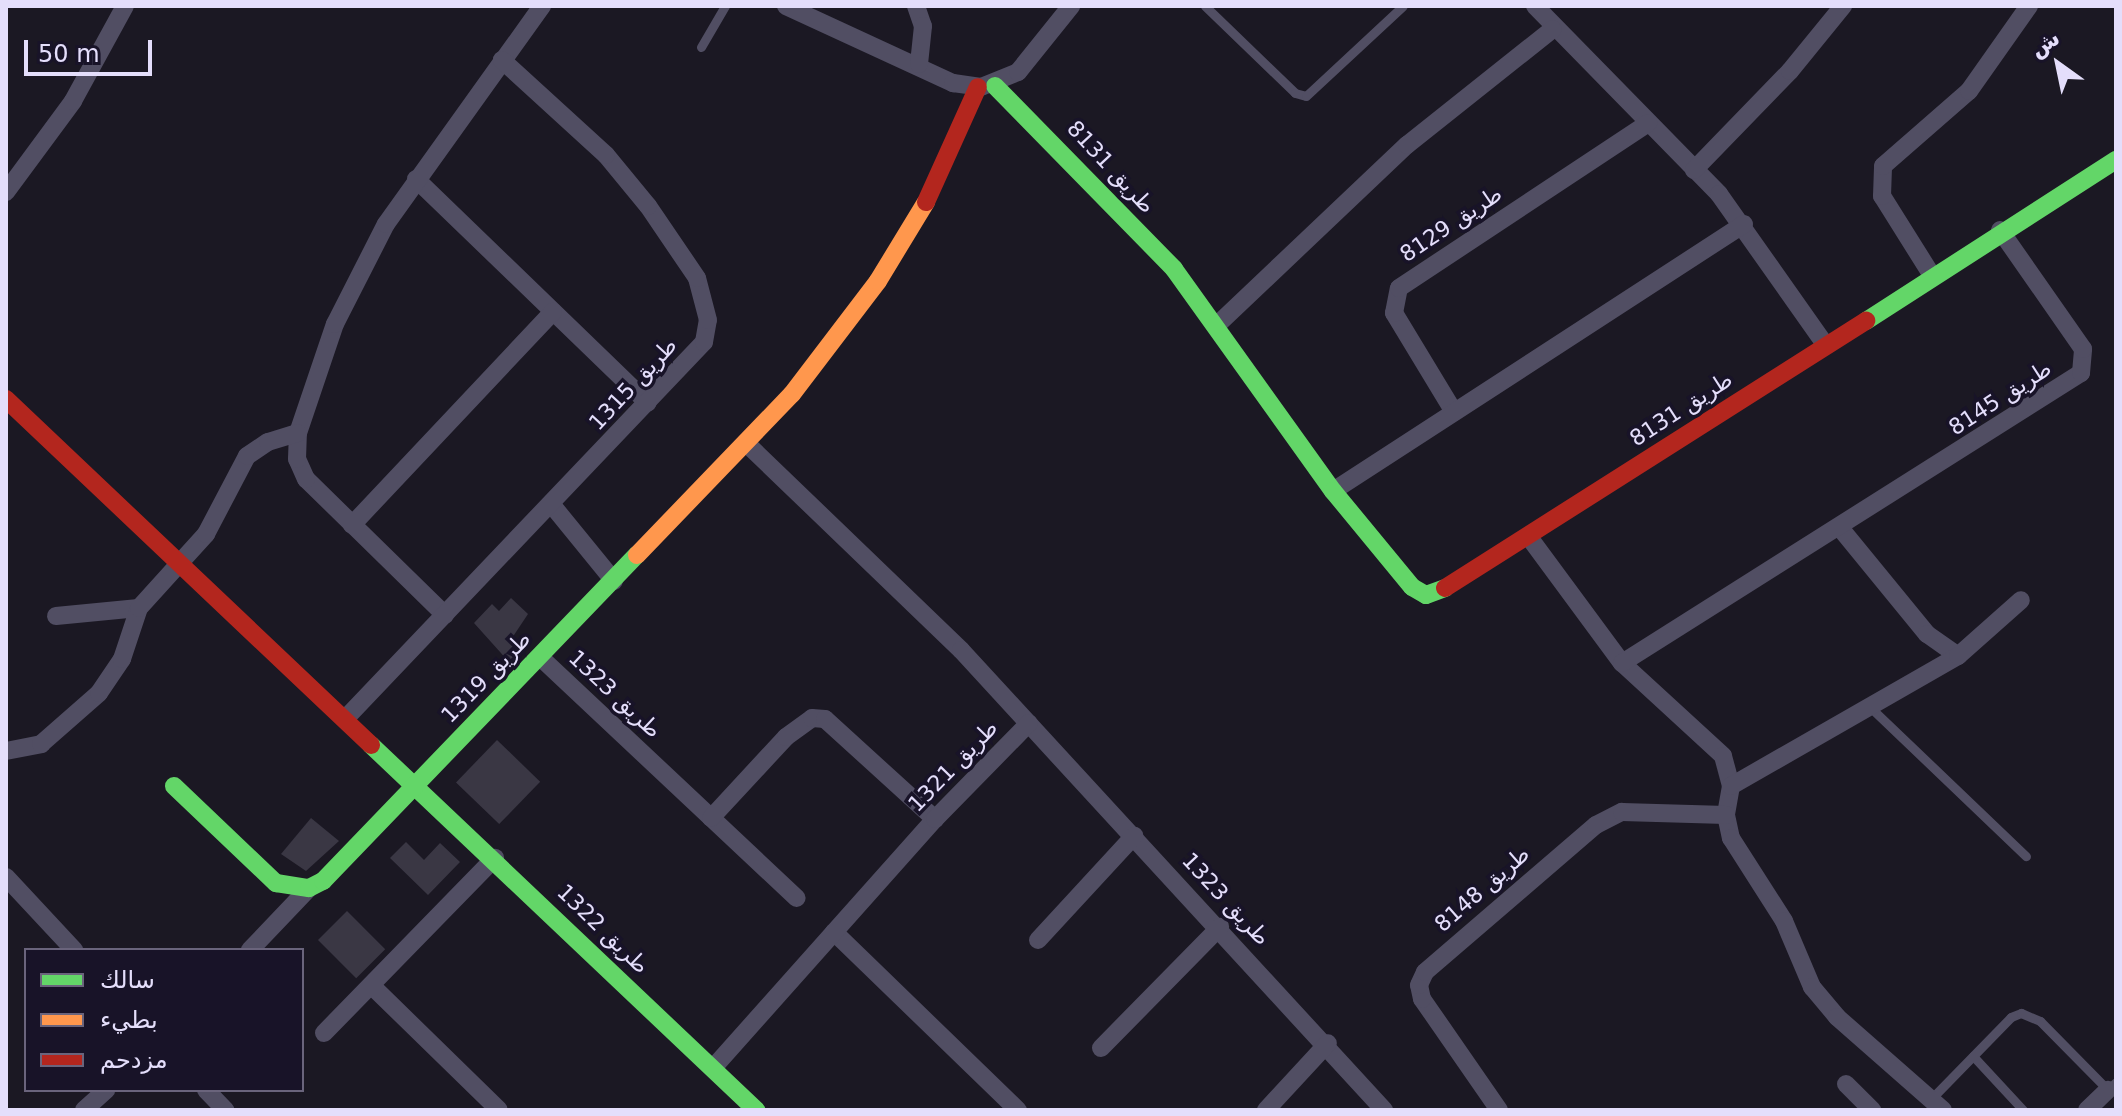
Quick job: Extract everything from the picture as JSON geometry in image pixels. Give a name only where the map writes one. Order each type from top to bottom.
[{"type":"street","points":[[6,192],[73,101],[125,6]]},
{"type":"street","points":[[445,615],[306,479],[297,459],[298,433],[307,395],[358,274],[416,179],[542,6]]},
{"type":"street","points":[[786,6],[953,83],[986,86],[1018,72],[1071,6]]},
{"type":"street","points":[[916,6],[923,26],[924,67]]},
{"type":"street","points":[[1535,6],[1553,29],[1744,224],[1825,344]]},
{"type":"street","points":[[1694,170],[1790,71],[1843,6]]},
{"type":"street","points":[[1931,274],[1882,196],[1883,166],[1969,91],[2029,6]]},
{"type":"street","points":[[1216,326],[1407,145],[1553,29]]},
{"type":"street","points":[[924,67],[960,77],[989,77],[1035,51]]},
{"type":"street","name":"طريق 1315","points":[[346,718],[704,342],[708,320],[697,278],[628,179],[502,60]]},
{"type":"street","name":"طريق 8131","points":[[986,86],[1146,238],[1216,326],[1333,491],[1412,587],[1426,595],[1456,584],[1931,274],[2116,160]]},
{"type":"street","name":"طريق 1319","points":[[309,888],[335,870],[747,444],[812,367],[878,281],[936,186],[986,86]]},
{"type":"street","name":"طريق 8129","points":[[1454,412],[1394,313],[1399,288],[1648,123]]},
{"type":"street","points":[[416,179],[648,403]]},
{"type":"street","points":[[1333,491],[1744,224]]},
{"type":"street","name":"طريق 8145","points":[[1622,663],[1841,529],[2074,379],[2085,366],[2083,349],[2000,230]]},
{"type":"street","points":[[352,525],[553,312]]},
{"type":"street","name":"طريق 1322","points":[[6,399],[346,718],[414,786],[495,858],[756,1110]]},
{"type":"street","points":[[6,751],[41,744],[99,693],[122,659],[139,608],[206,534],[247,456],[268,442],[298,433]]},
{"type":"street","name":"طريق 1321","points":[[713,1068],[935,819],[1029,723],[892,580],[747,444]]},
{"type":"street","points":[[552,505],[614,581]]},
{"type":"street","points":[[1841,529],[1927,634],[1958,656]]},
{"type":"street","points":[[1529,537],[1622,663],[1716,747],[1727,766],[1731,786],[1726,815],[1731,838],[1784,921],[1812,987],[1936,1105]]},
{"type":"street","points":[[1731,786],[1872,709],[1958,656],[2021,600]]},
{"type":"street","points":[[56,616],[139,608]]},
{"type":"street","name":"طريق 1323","points":[[540,657],[797,898]]},
{"type":"street","points":[[711,818],[786,737],[812,718],[825,719],[935,819]]},
{"type":"street","name":"طريق 1323","points":[[1029,723],[1328,1043],[1384,1110]]},
{"type":"street","points":[[174,786],[276,883],[309,888]]},
{"type":"street","name":"طريق 8148","points":[[1499,1110],[1422,999],[1419,985],[1425,972],[1596,825],[1622,812],[1726,815]]},
{"type":"street","points":[[1038,940],[1134,836]]},
{"type":"street","points":[[324,1033],[495,858]]},
{"type":"street","points":[[6,877],[72,948]]},
{"type":"street","points":[[252,948],[309,888]]},
{"type":"street","points":[[1101,1048],[1220,927]]},
{"type":"street","points":[[834,932],[1018,1110]]},
{"type":"street","points":[[372,986],[499,1110]]},
{"type":"street","points":[[1266,1110],[1328,1043]]},
{"type":"street","points":[[1846,1084],[1872,1110]]},
{"type":"street","points":[[2087,1110],[2112,1086]]},
{"type":"street","points":[[84,1110],[104,1092]]},
{"type":"street","points":[[208,1092],[225,1110]]},
{"type":"lane","points":[[701,47],[725,6]]},
{"type":"lane","points":[[1205,6],[1295,93],[1306,96],[1403,6]]},
{"type":"lane","points":[[1872,709],[2026,856]]},
{"type":"lane","points":[[1936,1105],[1973,1056],[2011,1017],[2031,1015],[2112,1086]]},
{"type":"lane","points":[[1973,1056],[2023,1110]]},
{"type":"building","points":[[511,598],[528,614],[512,638],[522,647],[509,662],[474,623],[492,604],[499,611]]},
{"type":"building","points":[[497,740],[540,782],[499,824],[456,782]]},
{"type":"building","points":[[311,818],[339,841],[306,871],[281,854]]},
{"type":"building","points":[[406,842],[424,860],[440,843],[460,862],[428,895],[390,858]]},
{"type":"building","points":[[347,911],[385,949],[356,978],[318,940]]},
{"type":"traffic: fast","points":[[995,86],[1174,269],[1333,491],[1412,587],[1426,595],[1445,588]]},
{"type":"traffic: fast","points":[[1866,321],[2116,160]]},
{"type":"traffic: fast","points":[[174,786],[276,883],[309,888],[323,881],[637,555]]},
{"type":"traffic: fast","points":[[371,745],[756,1110]]},
{"type":"traffic: slow","points":[[637,555],[792,394],[878,281],[926,202]]},
{"type":"traffic: jam","points":[[926,202],[978,87]]},
{"type":"traffic: jam","points":[[1445,588],[1866,321]]},
{"type":"traffic: jam","points":[[6,399],[371,745]]}]
